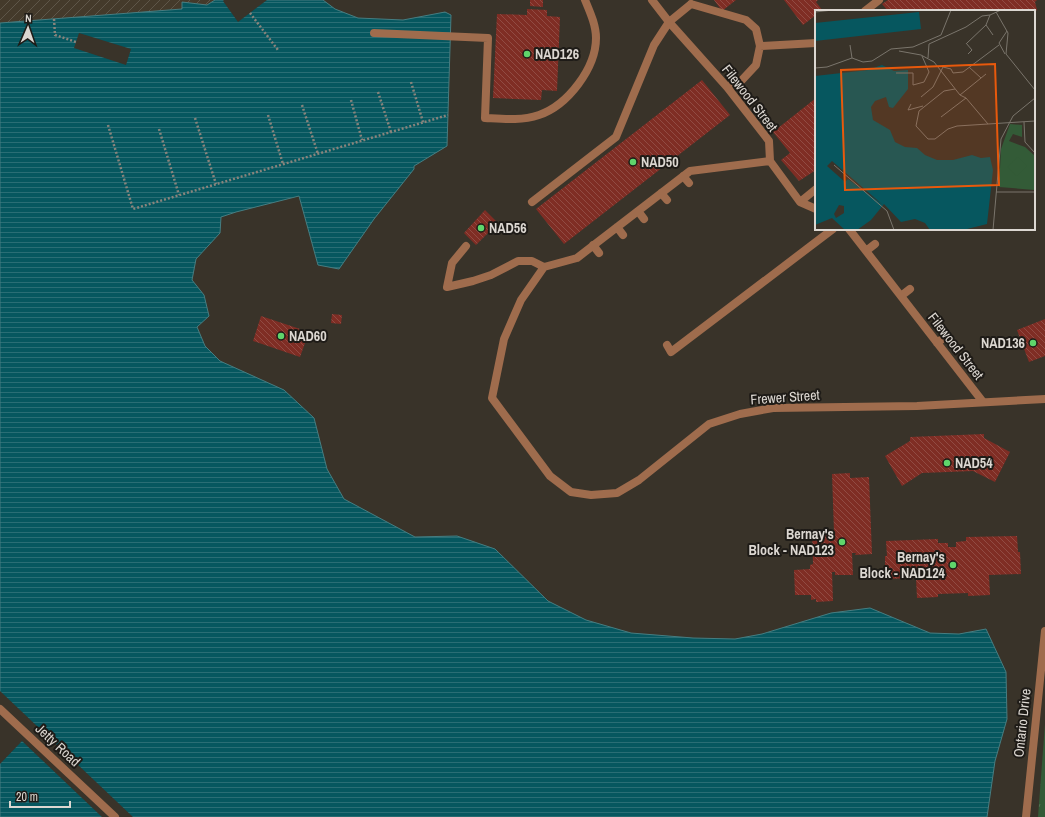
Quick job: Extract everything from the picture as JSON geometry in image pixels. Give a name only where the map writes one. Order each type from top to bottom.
[{"type":"lane","points":[[374,33],[488,38],[485,118],[523,119],[541,115],[559,104],[575,90],[592,59],[596,38],[592,15],[585,0]]},
{"type":"lane","name":"Filewood Street","points":[[652,0],[669,22],[727,86],[769,140],[770,160]]},
{"type":"lane","points":[[868,10],[880,0]]},
{"type":"lane","points":[[532,202],[616,137],[654,45],[669,22],[690,2],[746,20],[756,29],[760,46],[756,65],[742,80],[727,86]]},
{"type":"lane","points":[[760,46],[815,43]]},
{"type":"lane","points":[[466,246],[452,263],[447,287],[472,282],[491,275],[518,261],[532,261],[544,267],[577,258],[690,171],[716,169],[770,160],[800,202],[815,209]]},
{"type":"lane","points":[[683,176],[689,183]]},
{"type":"lane","points":[[800,202],[815,190]]},
{"type":"lane","points":[[661,193],[667,200]]},
{"type":"lane","points":[[638,211],[644,219]]},
{"type":"lane","points":[[617,227],[623,235]]},
{"type":"lane","points":[[667,345],[671,352],[693,330],[782,262],[831,230]]},
{"type":"lane","name":"Filewood Street","points":[[850,230],[983,402]]},
{"type":"lane","points":[[866,251],[875,244]]},
{"type":"lane","points":[[593,245],[599,253]]},
{"type":"lane","name":"Frewer Street","points":[[544,267],[520,300],[504,339],[492,398],[550,476],[571,492],[591,495],[617,493],[639,480],[709,424],[740,414],[773,408],[917,406],[1045,399]]},
{"type":"lane","points":[[901,296],[910,289]]},
{"type":"lane","points":[[937,343],[946,336]]},
{"type":"lane","name":"Ontario Drive","points":[[1026,817],[1045,631]]},
{"type":"lane","name":"Jetty Road","points":[[0,709],[115,817]]},
{"type":"path","points":[[250,13],[278,50]]},
{"type":"path","points":[[54,19],[55,35],[76,42]]},
{"type":"path","points":[[411,82],[423,122]]},
{"type":"path","points":[[378,92],[391,132]]},
{"type":"path","points":[[351,100],[362,140]]},
{"type":"path","points":[[302,105],[318,154]]},
{"type":"path","points":[[268,115],[283,164]]},
{"type":"path","points":[[108,125],[133,209],[448,115]]},
{"type":"path","points":[[195,118],[216,184]]},
{"type":"path","points":[[159,129],[179,195]]},
{"type":"shaded area","points":[[0,0],[215,0],[207,5],[182,2],[183,9],[0,23]]},
{"type":"green space","points":[[1045,724],[1045,817],[1038,817]]},
{"type":"water","points":[[215,0],[323,0],[335,9],[358,18],[403,20],[445,12],[451,15],[447,146],[414,166],[414,169],[374,219],[339,269],[318,265],[299,196],[221,217],[220,233],[196,259],[192,280],[204,295],[209,316],[197,327],[205,346],[220,361],[284,390],[314,418],[327,469],[344,499],[415,537],[457,536],[495,549],[548,601],[586,620],[631,633],[693,638],[735,639],[762,634],[831,613],[870,608],[930,633],[959,634],[986,629],[1006,672],[1007,719],[995,761],[987,817],[0,817],[0,23],[182,9],[182,2],[207,5]]},
{"type":"pier","points":[[267,0],[238,22],[223,1]]},
{"type":"pier","points":[[79,33],[131,49],[126,65],[74,48]]},
{"type":"pier","points":[[0,691],[133,817],[102,817],[22,741],[0,764]]},
{"type":"building","points":[[530,0],[543,0],[543,7],[530,6]]},
{"type":"building","points":[[714,0],[736,0],[722,11]]},
{"type":"building","points":[[784,0],[818,0],[816,2],[822,10],[815,10],[815,16],[803,25]]},
{"type":"building","points":[[888,0],[1037,0],[1035,2],[1037,10],[1035,11],[1035,10],[887,10],[882,4]]},
{"type":"building","name":"NAD126","points":[[527,9],[547,10],[547,16],[560,17],[557,91],[542,90],[541,100],[493,98],[497,14],[527,15]]},
{"type":"building","name":"NAD50","points":[[702,80],[730,115],[564,244],[536,209]]},
{"type":"building","points":[[815,99],[815,171],[799,181],[781,160],[790,153],[773,132]]},
{"type":"building","name":"NAD56","points":[[485,210],[498,223],[476,245],[464,233]]},
{"type":"building","points":[[332,314],[342,315],[341,324],[331,323]]},
{"type":"building","name":"NAD60","points":[[261,316],[309,332],[300,357],[253,341]]},
{"type":"building","name":"NAD136","points":[[1045,319],[1045,356],[1029,362],[1017,330]]},
{"type":"building","name":"NAD54","points":[[984,434],[984,438],[1010,452],[995,482],[973,471],[922,473],[902,486],[885,456],[910,441],[910,437]]},
{"type":"building","name":"Bernay's Block - NAD123","points":[[850,473],[850,478],[869,477],[872,554],[855,555],[856,553],[852,553],[853,575],[835,575],[835,572],[832,572],[833,601],[816,602],[816,599],[811,600],[811,595],[795,595],[794,570],[810,569],[810,565],[813,564],[812,530],[831,530],[834,532],[832,474]]},
{"type":"building","name":"Bernay's Block - NAD124","points":[[1017,536],[1018,552],[1020,552],[1021,574],[989,575],[990,595],[968,596],[968,593],[938,594],[938,597],[917,598],[916,578],[885,579],[885,556],[887,556],[886,541],[938,539],[938,543],[948,543],[948,547],[956,547],[956,542],[966,541],[966,537]]},
{"type":"place","name":"NAD126","points":[[527,54]]},
{"type":"place","name":"NAD50","points":[[633,162]]},
{"type":"place","name":"NAD56","points":[[481,228]]},
{"type":"place","name":"NAD60","points":[[281,336]]},
{"type":"place","name":"NAD136","points":[[1033,343]]},
{"type":"place","name":"NAD54","points":[[947,463]]},
{"type":"place","name":"Bernay's Block - NAD123","points":[[842,542]]},
{"type":"place","name":"Bernay's Block - NAD124","points":[[953,565]]}]
